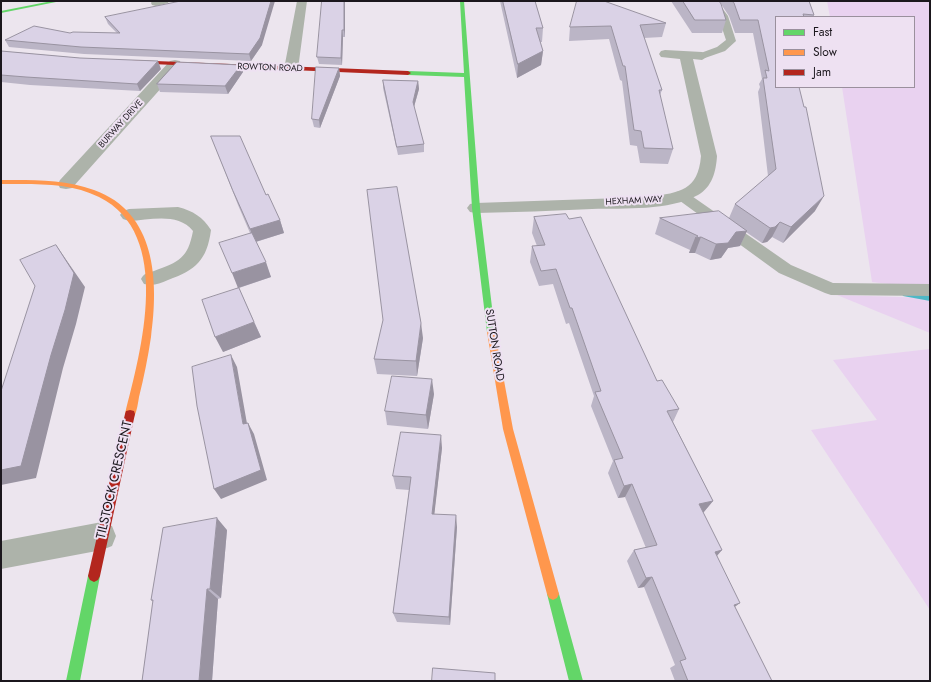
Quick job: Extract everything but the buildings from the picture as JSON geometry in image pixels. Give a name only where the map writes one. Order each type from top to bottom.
[{"type":"street","points":[[1,12],[59,1]]},
{"type":"street","points":[[291,69],[302,1]]},
{"type":"street","name":"SUTTON ROAD","points":[[462,1],[476,208],[494,353],[508,428],[576,681]]},
{"type":"street","points":[[665,54],[702,56]]},
{"type":"street","name":"HEXHAM WAY","points":[[476,208],[650,202],[692,191],[704,181],[710,169],[709,156],[686,55]]},
{"type":"street","name":"ROWTON ROAD","points":[[122,62],[467,76]]},
{"type":"street","name":"BURWAY DRIVE","points":[[66,184],[175,64]]},
{"type":"street","name":"TILSTOCK CRESCENT","points":[[1,182],[66,184],[89,190],[119,206],[129,215],[139,234],[151,279],[150,317],[140,370],[102,536],[73,681]]},
{"type":"street","points":[[129,215],[178,213],[194,220],[202,230],[200,246],[191,262],[177,270],[151,279]]},
{"type":"street","points":[[1,555],[102,536]]},
{"type":"lane","points":[[702,56],[721,49],[731,41],[723,16],[712,1]]},
{"type":"lane","points":[[681,195],[785,269],[831,289],[930,290]]},
{"type":"shaded area","points":[[827,1],[930,1],[930,286],[905,286],[872,282],[842,88],[915,88],[915,16],[830,16]]},
{"type":"shaded area","points":[[837,295],[930,298],[930,333]]},
{"type":"shaded area","points":[[930,349],[930,610],[811,430],[877,420],[833,360]]},
{"type":"waterway","points":[[906,294],[930,298]]},
{"type":"traffic: fast","points":[[1,12],[59,1]]},
{"type":"traffic: fast","points":[[462,1],[476,208],[491,332]]},
{"type":"traffic: fast","points":[[408,73],[467,75]]},
{"type":"traffic: fast","points":[[73,681],[94,576]]},
{"type":"traffic: fast","points":[[553,594],[576,681]]},
{"type":"traffic: slow","points":[[1,182],[53,183],[79,187],[91,191],[103,196],[126,213],[141,236],[148,264],[150,295],[148,327],[143,359],[130,414]]},
{"type":"traffic: slow","points":[[491,332],[508,429],[553,594]]},
{"type":"traffic: jam","points":[[130,62],[408,73]]},
{"type":"traffic: jam","points":[[94,576],[130,414]]}]
